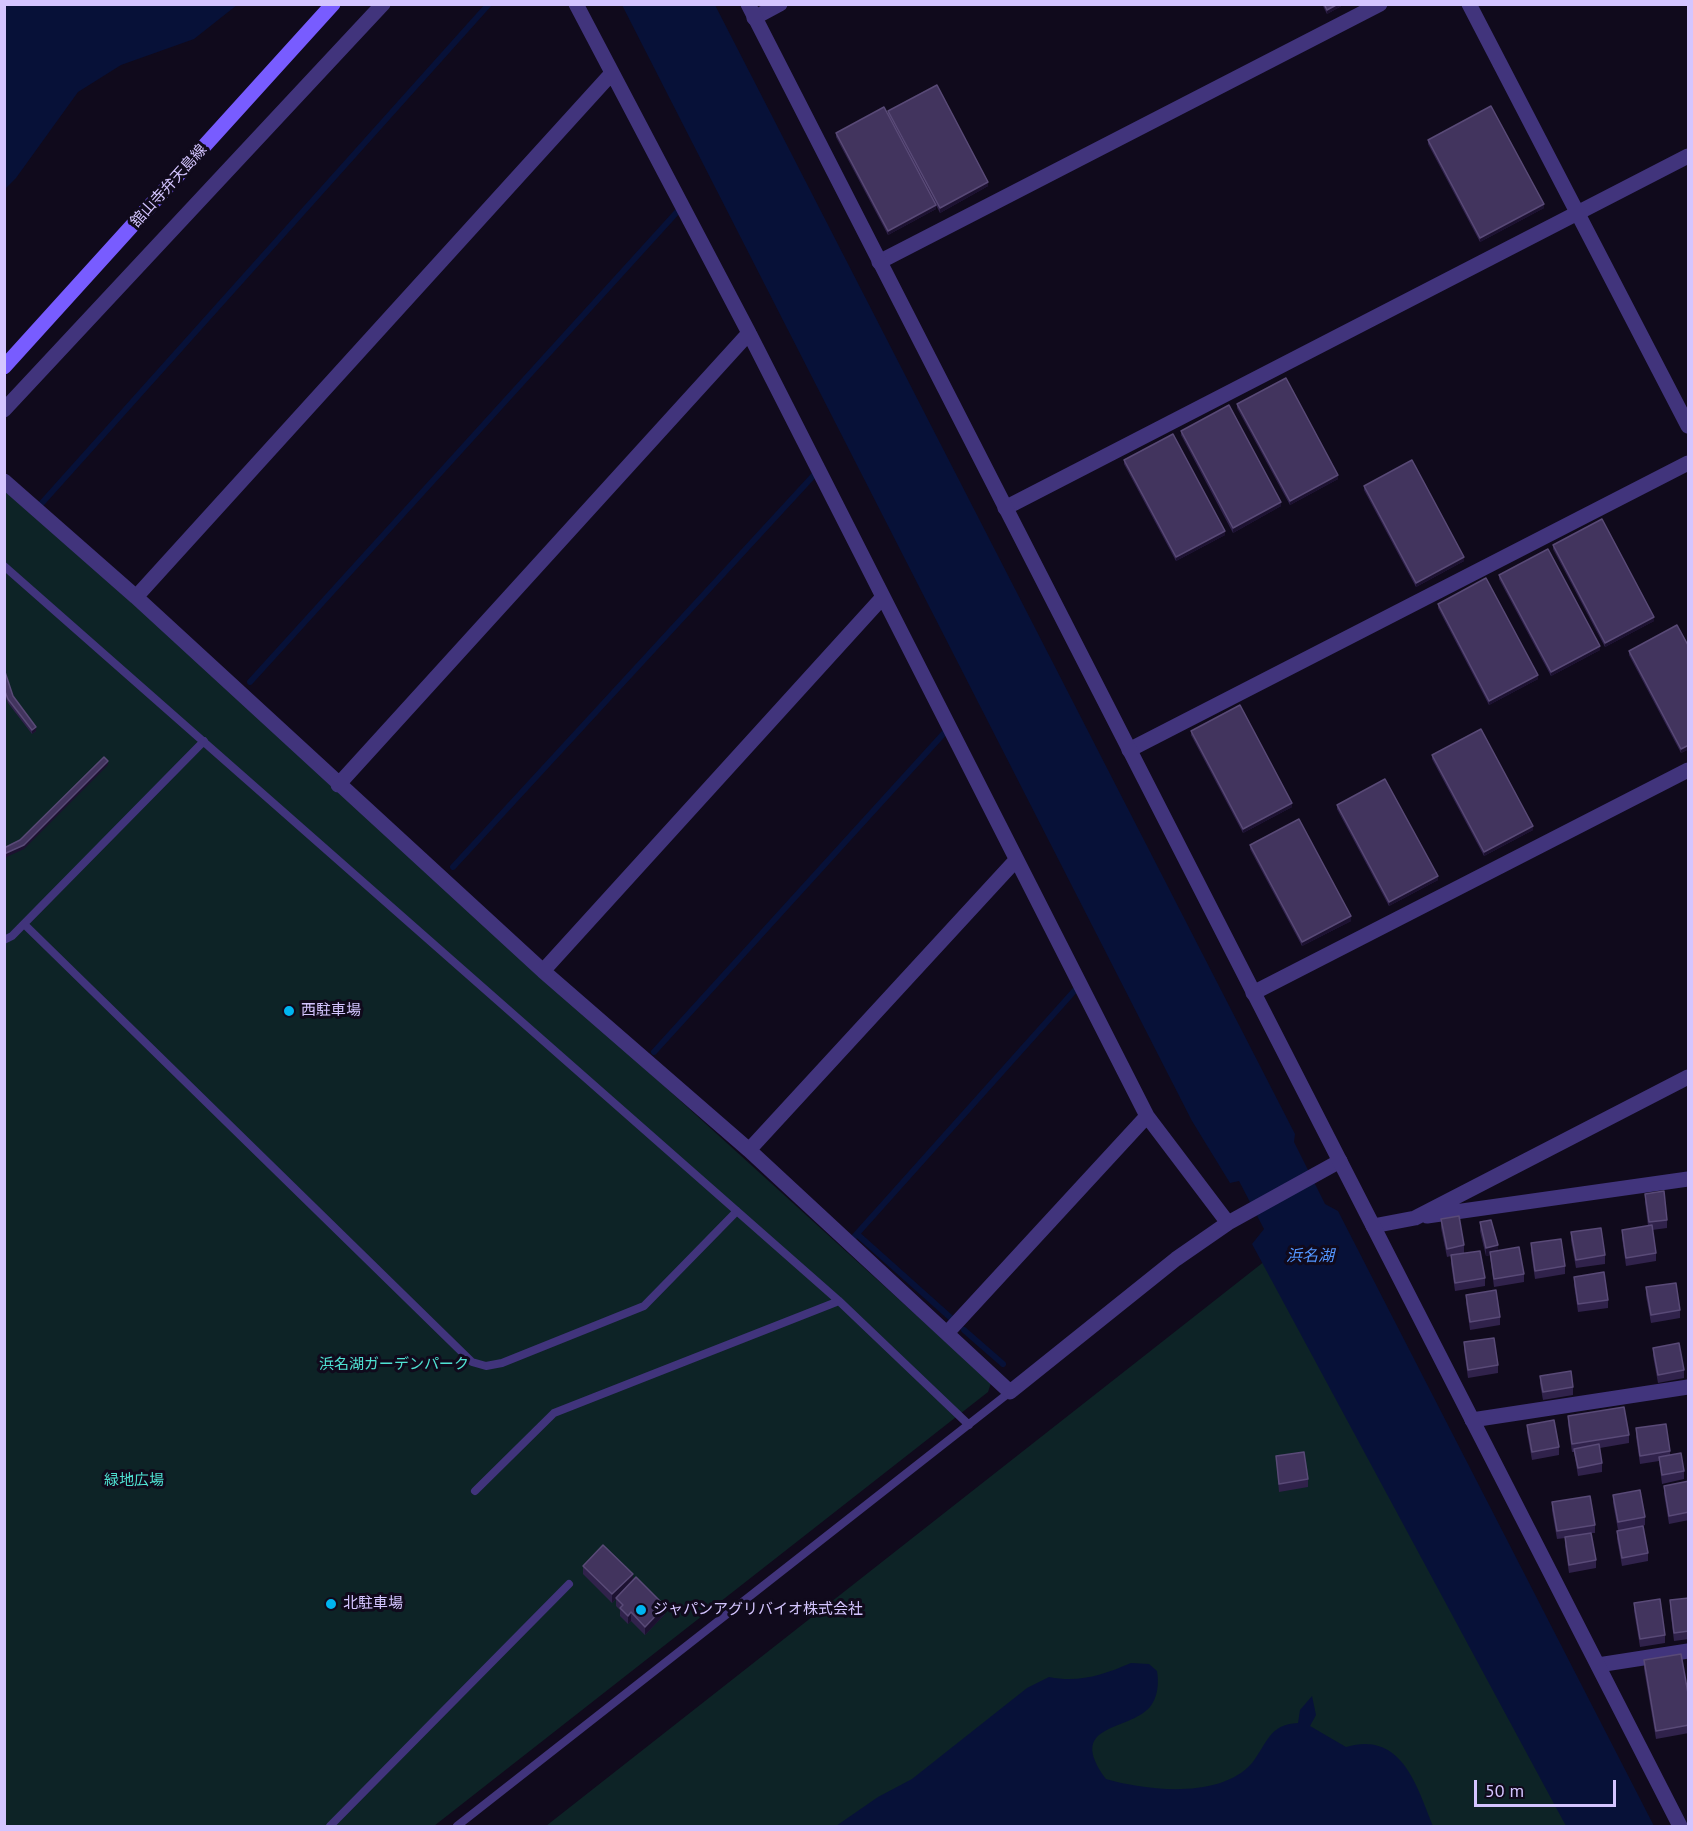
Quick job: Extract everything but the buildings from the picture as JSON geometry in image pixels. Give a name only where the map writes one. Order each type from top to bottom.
[{"type":"main road","name":"舘山寺弁天島線","points":[[4,367],[333,4]]},
{"type":"street","points":[[4,410],[383,4]]},
{"type":"street","points":[[576,4],[749,333],[1147,1116],[1228,1223]]},
{"type":"street","points":[[780,4],[751,11],[1253,993],[1335,1164],[1373,1226],[1680,1827]]},
{"type":"street","points":[[879,262],[1380,4]]},
{"type":"street","points":[[1469,4],[1689,426]]},
{"type":"street","points":[[136,597],[612,73]]},
{"type":"street","points":[[1005,508],[1689,156]]},
{"type":"street","points":[[338,785],[749,333]]},
{"type":"street","points":[[1129,750],[1689,463]]},
{"type":"street","points":[[4,481],[136,597],[543,971],[749,1150],[1010,1392],[1176,1259],[1228,1223],[1335,1164]]},
{"type":"street","points":[[543,971],[882,598]]},
{"type":"street","points":[[1253,993],[1689,770]]},
{"type":"street","points":[[749,1150],[1016,860]]},
{"type":"street","points":[[1415,1218],[1689,1077]]},
{"type":"street","points":[[947,1333],[1147,1116]]},
{"type":"street","points":[[1373,1226],[1689,1179]]},
{"type":"street","points":[[1472,1420],[1689,1388]]},
{"type":"street","points":[[1598,1665],[1689,1651]]},
{"type":"lane","points":[[4,566],[839,1301],[969,1425]]},
{"type":"lane","points":[[7,940],[204,741]]},
{"type":"lane","points":[[24,924],[472,1362],[486,1366],[502,1363],[644,1306],[737,1211]]},
{"type":"lane","points":[[475,1491],[554,1413],[839,1301]]},
{"type":"lane","points":[[457,1827],[1010,1392]]},
{"type":"lane","points":[[330,1827],[569,1584]]},
{"type":"green space","name":"浜名湖ガーデンパーク","points":[[5,487],[991,1383],[988,1392],[434,1826],[5,1826]]},
{"type":"green space","points":[[1284,1246],[1600,1826],[546,1826]]},
{"type":"water","points":[[5,4],[237,5],[194,39],[121,65],[78,92],[16,178],[5,189]]},
{"type":"water","name":"浜名湖","points":[[622,5],[715,5],[1295,1134],[1294,1142],[1325,1204],[1338,1211],[1654,1826],[1566,1826],[1252,1244],[1264,1229],[1239,1181],[1230,1183],[1192,1121]]},
{"type":"water","points":[[1131,1663],[1149,1664],[1157,1671],[1158,1685],[1150,1707],[1140,1715],[1104,1731],[1096,1738],[1092,1748],[1095,1761],[1106,1779],[1162,1789],[1203,1787],[1222,1782],[1239,1775],[1252,1763],[1275,1731],[1288,1724],[1298,1723],[1300,1710],[1312,1696],[1316,1715],[1310,1726],[1346,1747],[1365,1744],[1381,1747],[1394,1754],[1413,1779],[1433,1826],[836,1826],[878,1797],[912,1779],[1027,1688],[1049,1677],[1071,1679],[1091,1677]]},
{"type":"waterway","points":[[41,504],[489,4]]},
{"type":"waterway","points":[[250,682],[677,212]]},
{"type":"waterway","points":[[453,867],[814,475]]},
{"type":"waterway","points":[[654,1052],[946,731]]},
{"type":"waterway","points":[[854,1237],[1076,989]]},
{"type":"waterway","points":[[857,1234],[952,1319]]},
{"type":"waterway","points":[[964,1330],[1003,1364]]},
{"type":"place","name":"西駐車場","points":[[289,1011]]},
{"type":"place","name":"北駐車場","points":[[331,1604]]},
{"type":"place","name":"ジャパンアグリバイオ株式会社","points":[[641,1610]]},
{"type":"park label","name":"緑地広場","points":[[134,1481]]}]
